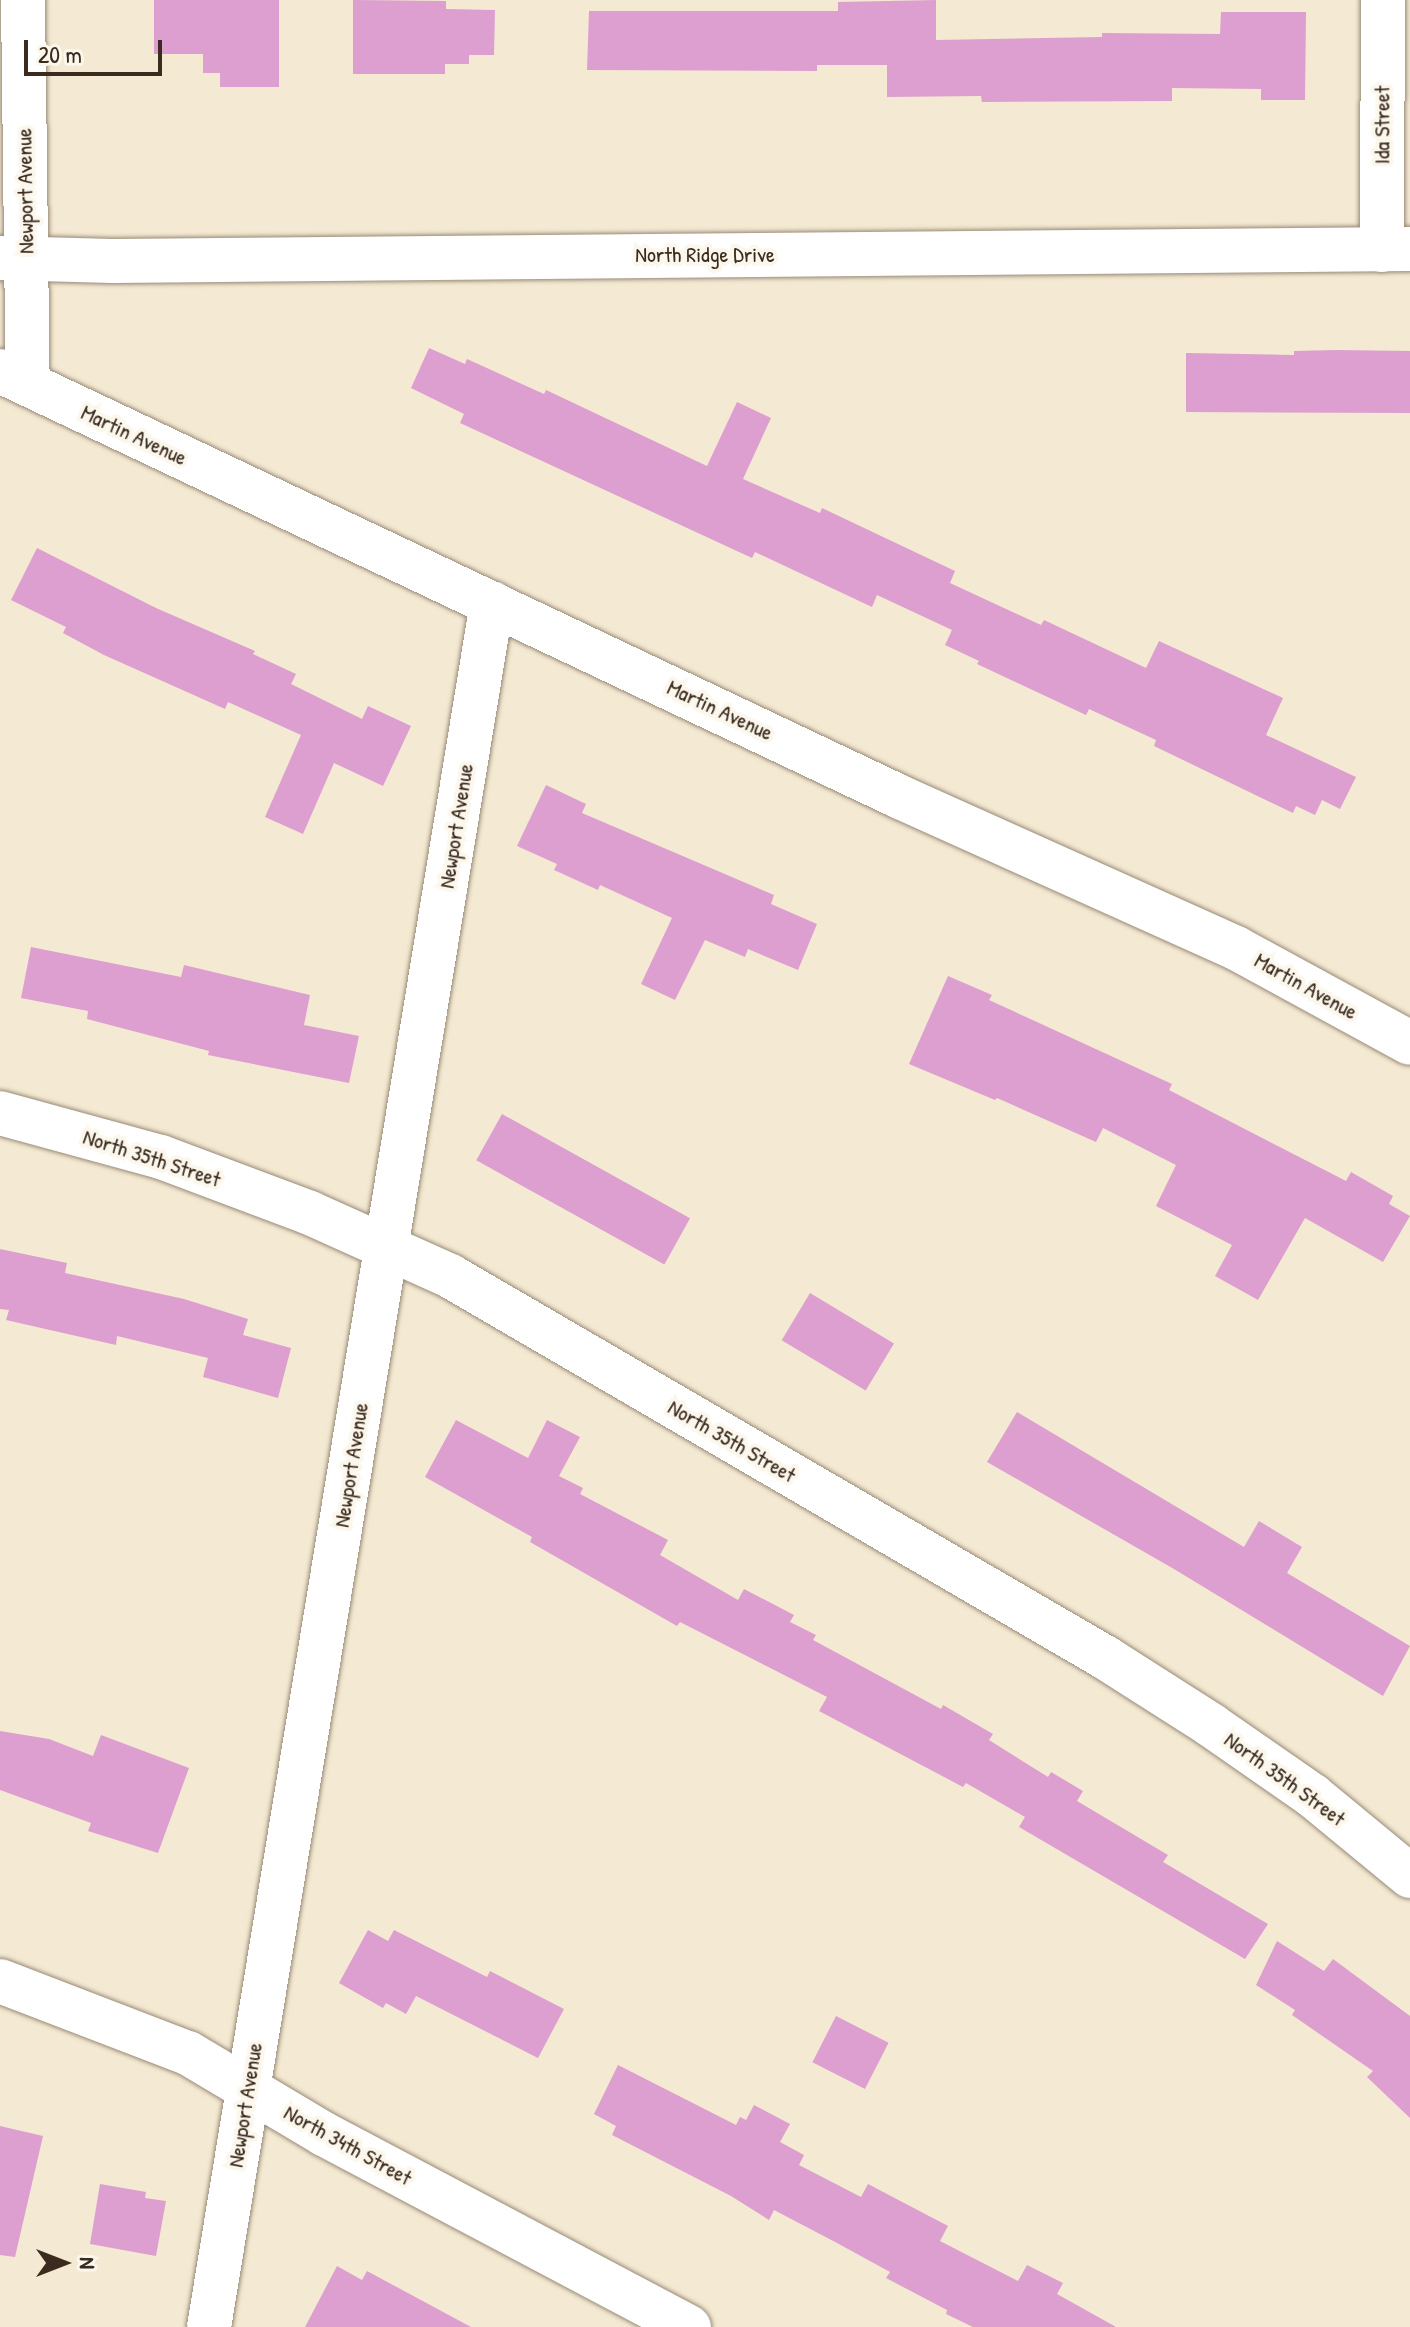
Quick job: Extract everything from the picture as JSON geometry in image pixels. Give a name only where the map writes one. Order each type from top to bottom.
[{"type":"street","name":"Newport Avenue","points":[[14,377],[13,259],[23,0]]},
{"type":"street","name":"Ida Street","points":[[1383,0],[1396,250]]},
{"type":"street","name":"North Ridge Drive","points":[[13,259],[1396,250]]},
{"type":"street","name":"Martin Avenue","points":[[14,377],[900,797],[1236,948],[1410,1043]]},
{"type":"street","name":"Newport Avenue","points":[[209,2327],[492,603]]},
{"type":"street","name":"North 35th Street","points":[[0,1113],[161,1157],[310,1213],[450,1276],[1106,1658],[1211,1725],[1313,1796],[1410,1876]]},
{"type":"street","name":"North 34th Street","points":[[0,1981],[188,2053],[324,2134],[689,2327]]},
{"type":"building","points":[[154,0],[279,0],[279,87],[220,87],[220,73],[203,73],[203,54],[154,54]]},
{"type":"building","points":[[353,0],[446,1],[446,9],[495,10],[494,55],[469,55],[469,64],[445,64],[445,74],[353,74]]},
{"type":"building","points":[[936,0],[936,40],[1102,37],[1102,33],[1220,34],[1221,12],[1306,12],[1305,100],[1261,100],[1261,89],[1172,88],[1172,101],[982,102],[981,96],[887,97],[887,65],[817,65],[817,71],[587,70],[589,11],[838,11],[838,2]]},
{"type":"building","points":[[429,348],[465,364],[467,359],[544,394],[546,390],[707,466],[737,402],[771,418],[743,479],[820,513],[822,508],[955,571],[950,583],[1041,625],[1044,620],[1146,668],[1159,641],[1283,698],[1266,735],[1356,777],[1340,809],[1322,800],[1315,815],[1296,806],[1293,813],[1154,746],[1156,740],[1089,709],[1086,715],[977,664],[979,661],[945,645],[952,630],[877,595],[872,607],[755,552],[752,558],[460,423],[464,414],[411,388]]},
{"type":"building","points":[[1294,351],[1410,351],[1410,413],[1186,412],[1186,353],[1294,355]]},
{"type":"building","points":[[37,548],[156,608],[255,651],[253,654],[296,674],[291,684],[362,719],[368,706],[411,726],[383,786],[334,763],[303,834],[265,817],[301,735],[228,702],[225,709],[104,655],[63,633],[66,627],[11,600]]},
{"type":"building","points":[[546,785],[586,804],[582,813],[774,895],[771,904],[817,924],[798,970],[748,949],[745,957],[705,940],[675,1000],[641,984],[672,918],[600,885],[598,890],[554,870],[557,864],[517,846]]},
{"type":"building","points":[[31,947],[181,977],[184,965],[310,995],[304,1025],[359,1036],[349,1083],[208,1055],[209,1051],[87,1019],[88,1011],[21,998]]},
{"type":"building","points":[[948,976],[992,995],[989,1000],[1172,1084],[1169,1090],[1346,1181],[1351,1172],[1393,1196],[1389,1204],[1410,1216],[1383,1262],[1305,1218],[1258,1300],[1215,1276],[1232,1245],[1156,1206],[1176,1165],[1103,1128],[1096,1142],[997,1098],[995,1100],[909,1064]]},
{"type":"building","points":[[502,1114],[690,1218],[664,1265],[476,1160]]},
{"type":"building","points":[[0,1249],[67,1263],[65,1273],[184,1299],[248,1319],[243,1335],[291,1348],[278,1398],[203,1377],[208,1358],[117,1336],[116,1345],[6,1320],[9,1310],[0,1309]]},
{"type":"building","points":[[810,1293],[894,1343],[866,1391],[782,1340]]},
{"type":"building","points":[[1017,1412],[1244,1547],[1259,1521],[1302,1547],[1287,1573],[1410,1646],[1383,1696],[1174,1569],[987,1462]]},
{"type":"building","points":[[456,1420],[528,1458],[547,1420],[580,1437],[559,1476],[583,1488],[580,1494],[668,1540],[660,1555],[738,1600],[744,1589],[794,1615],[790,1622],[816,1635],[813,1640],[941,1709],[943,1705],[993,1734],[989,1740],[1048,1777],[1051,1772],[1083,1791],[1077,1801],[1168,1855],[1163,1862],[1268,1924],[1245,1959],[1019,1827],[1025,1817],[966,1783],[963,1787],[819,1711],[827,1697],[680,1622],[677,1626],[530,1542],[532,1537],[425,1477]]},
{"type":"building","points":[[0,1731],[49,1739],[93,1756],[101,1735],[189,1768],[158,1853],[88,1831],[91,1823],[0,1790]]},
{"type":"building","points":[[368,1930],[388,1941],[394,1930],[487,1977],[490,1971],[564,2009],[538,2058],[416,1996],[406,2014],[386,2003],[383,2008],[339,1983]]},
{"type":"building","points":[[1277,1941],[1324,1971],[1333,1959],[1410,2016],[1410,2118],[1367,2077],[1373,2071],[1292,2015],[1295,2010],[1256,1985]]},
{"type":"building","points":[[836,2016],[889,2043],[865,2089],[812,2062]]},
{"type":"building","points":[[618,2065],[736,2125],[740,2117],[746,2120],[754,2105],[790,2124],[780,2142],[804,2155],[799,2165],[861,2197],[868,2184],[948,2226],[940,2241],[1018,2281],[1027,2265],[1063,2283],[1057,2294],[1116,2327],[973,2327],[946,2314],[947,2310],[886,2278],[890,2272],[837,2243],[774,2210],[769,2220],[731,2196],[612,2135],[616,2126],[594,2114]]},
{"type":"building","points":[[0,2126],[43,2136],[15,2257],[0,2255]]},
{"type":"building","points":[[100,2184],[146,2192],[145,2198],[166,2201],[156,2256],[90,2244]]},
{"type":"building","points":[[337,2266],[362,2280],[367,2271],[471,2327],[305,2327]]}]
